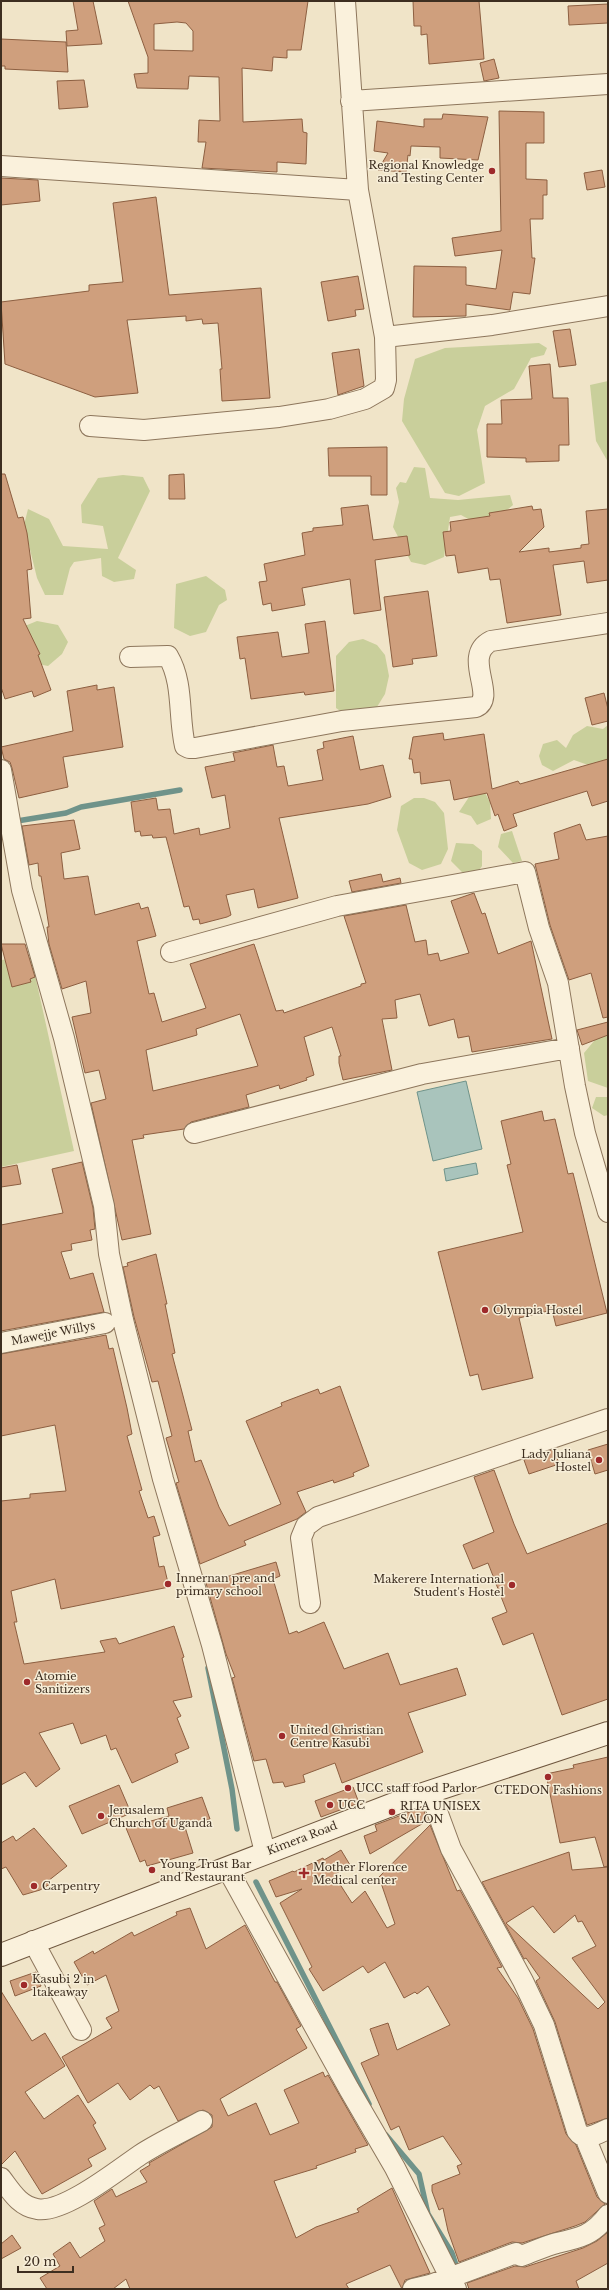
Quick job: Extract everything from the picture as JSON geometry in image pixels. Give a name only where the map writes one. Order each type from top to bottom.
[{"type":"street","points":[[90,426],[144,430],[279,417],[329,409],[365,399],[379,392],[385,386],[385,337],[358,190],[345,1]]},
{"type":"street","points":[[351,101],[608,84]]},
{"type":"street","points":[[1,166],[358,190]]},
{"type":"street","points":[[385,337],[492,325],[608,306]]},
{"type":"street","points":[[130,657],[168,656],[175,671],[180,693],[185,746],[195,748],[342,721],[476,707],[480,705],[483,698],[478,659],[479,651],[483,645],[491,641],[608,624]]},
{"type":"street","points":[[1,770],[22,890],[64,1038],[104,1206],[109,1254],[123,1320],[163,1479],[212,1645],[265,1852]]},
{"type":"street","points":[[171,952],[337,906],[525,872],[539,928],[558,983],[585,1133],[608,1212]]},
{"type":"street","points":[[194,1133],[422,1074],[569,1048]]},
{"type":"street","name":"Mawejje Willys","points":[[1,1343],[105,1323]]},
{"type":"street","points":[[310,1604],[301,1538],[306,1526],[318,1518],[608,1419]]},
{"type":"street","name":"Kimera Road","points":[[1,1955],[33,1941],[227,1868],[265,1852],[430,1792],[608,1733]]},
{"type":"street","points":[[430,1792],[452,1849],[535,2005],[555,2058],[576,2128],[580,2135],[585,2137],[608,2193]]},
{"type":"street","points":[[227,1868],[349,2089],[395,2168],[453,2283]]},
{"type":"street","points":[[33,1941],[81,2030]]},
{"type":"street","points":[[1,2178],[17,2199],[26,2206],[38,2209],[51,2208],[95,2188],[141,2154],[202,2122]]},
{"type":"street","points":[[585,2137],[608,2129]]},
{"type":"street","points":[[413,2289],[453,2283],[516,2253],[521,2256],[556,2243],[574,2241],[598,2228],[608,2215]]},
{"type":"green space","points":[[539,343],[547,348],[544,355],[531,358],[514,389],[485,406],[477,430],[485,483],[459,496],[445,493],[402,421],[404,399],[415,359],[445,348]]},
{"type":"green space","points":[[608,381],[608,462],[596,441],[590,385]]},
{"type":"green space","points":[[414,467],[425,468],[430,498],[458,500],[510,495],[513,505],[494,520],[484,523],[470,520],[461,515],[450,517],[444,557],[425,565],[411,562],[393,527],[399,502],[396,488],[400,482],[406,483]]},
{"type":"green space","points":[[123,475],[143,477],[150,491],[118,558],[136,570],[134,579],[114,582],[102,576],[101,558],[74,562],[70,568],[63,595],[45,595],[37,578],[24,525],[28,509],[49,519],[63,546],[108,549],[103,526],[82,523],[81,505],[98,478]]},
{"type":"green space","points":[[206,576],[225,590],[227,600],[219,605],[206,632],[190,636],[174,628],[176,584]]},
{"type":"green space","points":[[37,621],[58,625],[68,642],[62,654],[48,666],[18,660],[15,630]]},
{"type":"green space","points":[[363,639],[377,645],[385,655],[389,676],[385,694],[372,715],[349,717],[336,708],[336,656],[349,642]]},
{"type":"green space","points":[[608,725],[608,761],[588,765],[574,760],[553,771],[542,765],[539,756],[543,744],[557,740],[566,748],[573,735],[587,726],[603,729]]},
{"type":"green space","points":[[484,791],[490,802],[491,819],[477,825],[471,816],[459,812],[471,794]]},
{"type":"green space","points":[[414,798],[424,798],[435,802],[444,813],[448,849],[441,864],[422,870],[409,863],[397,830],[401,806]]},
{"type":"green space","points":[[512,831],[522,861],[513,863],[498,847],[501,834]]},
{"type":"green space","points":[[456,843],[473,844],[482,851],[482,866],[477,873],[462,872],[451,861]]},
{"type":"green space","points":[[31,957],[74,1151],[1,1167],[1,960]]},
{"type":"green space","points":[[607,1034],[608,1088],[588,1081],[584,1053],[599,1035]]},
{"type":"green space","points":[[596,1097],[608,1097],[608,1115],[604,1116],[592,1108]]},
{"type":"water","points":[[466,1081],[482,1149],[433,1161],[417,1092]]},
{"type":"water","points":[[476,1163],[478,1174],[446,1181],[444,1169]]},
{"type":"building","points":[[73,1],[93,1],[102,44],[67,46],[66,31],[78,30]]},
{"type":"building","points":[[128,1],[308,1],[301,50],[287,50],[287,58],[273,57],[272,71],[242,68],[243,122],[302,119],[303,132],[307,133],[306,164],[277,162],[277,172],[202,168],[206,142],[198,142],[199,120],[220,121],[219,77],[189,76],[188,89],[137,88],[134,74],[148,73],[148,57]],"holes":[[[177,22],[186,23],[193,31],[193,51],[154,50],[154,24]]]},
{"type":"building","points":[[413,1],[479,1],[484,59],[429,64],[427,34],[421,35],[421,26],[414,26]]},
{"type":"building","points":[[608,4],[608,23],[569,25],[568,6]]},
{"type":"building","points":[[1,39],[66,42],[68,72],[5,69],[5,66],[1,66]]},
{"type":"building","points":[[494,59],[499,78],[484,81],[480,63]]},
{"type":"building","points":[[84,80],[88,107],[59,109],[57,81]]},
{"type":"building","points":[[499,111],[544,112],[544,143],[526,143],[526,179],[547,180],[547,195],[543,195],[543,219],[530,219],[532,258],[535,258],[530,294],[513,292],[510,310],[466,304],[466,316],[413,317],[414,266],[466,267],[466,285],[496,289],[502,250],[455,256],[452,238],[501,231]]},
{"type":"building","points":[[443,114],[488,117],[478,160],[440,158],[440,147],[411,146],[410,156],[408,155],[406,172],[378,170],[388,153],[374,151],[377,121],[424,127],[424,119],[442,119]]},
{"type":"building","points":[[602,170],[605,187],[587,190],[584,173]]},
{"type":"building","points":[[1,178],[38,180],[40,201],[1,205]]},
{"type":"building","points":[[156,197],[169,295],[261,288],[270,398],[222,401],[220,369],[222,369],[218,323],[203,324],[202,319],[186,321],[186,316],[127,320],[138,393],[95,397],[5,364],[1,302],[89,291],[89,285],[123,282],[113,203]]},
{"type":"building","points":[[358,276],[364,309],[355,310],[356,316],[328,321],[321,282]]},
{"type":"building","points":[[570,329],[576,365],[559,367],[553,331]]},
{"type":"building","points":[[359,349],[364,386],[338,395],[332,353]]},
{"type":"building","points":[[550,364],[553,398],[568,398],[569,445],[559,445],[559,461],[526,462],[526,458],[487,457],[487,424],[502,424],[501,400],[532,399],[529,366]]},
{"type":"building","points":[[387,447],[387,495],[371,495],[371,476],[329,476],[328,448]]},
{"type":"building","points":[[1,474],[5,474],[18,518],[23,517],[27,533],[32,569],[27,570],[31,618],[23,619],[40,654],[38,655],[51,690],[34,697],[32,691],[5,699],[1,687]]},
{"type":"building","points":[[184,474],[185,499],[169,499],[169,475]]},
{"type":"building","points":[[368,505],[373,540],[407,536],[410,555],[375,560],[381,610],[354,614],[350,579],[302,588],[305,605],[272,611],[271,603],[263,605],[259,582],[267,581],[264,564],[305,555],[302,533],[313,531],[313,528],[343,525],[341,508]]},
{"type":"building","points":[[532,506],[533,510],[541,509],[544,527],[519,552],[549,548],[549,552],[581,548],[581,545],[589,544],[586,511],[608,509],[608,580],[587,583],[584,561],[553,565],[561,615],[507,623],[500,579],[490,580],[488,568],[458,573],[455,555],[446,556],[443,532],[451,531],[450,522],[490,516],[489,513]]},
{"type":"building","points":[[428,591],[437,656],[412,659],[413,664],[393,667],[384,597]]},
{"type":"building","points":[[325,621],[334,691],[305,695],[304,692],[251,699],[245,658],[240,659],[237,637],[278,632],[282,657],[309,653],[305,624]]},
{"type":"building","points":[[97,685],[97,690],[114,687],[123,747],[63,757],[68,787],[19,798],[10,762],[4,759],[1,747],[73,731],[67,691]]},
{"type":"building","points":[[604,693],[608,709],[608,721],[592,725],[585,698]]},
{"type":"building","points":[[443,733],[444,740],[484,734],[492,789],[518,781],[520,784],[608,759],[608,801],[592,806],[587,791],[513,814],[517,826],[504,831],[498,814],[495,816],[487,793],[454,800],[450,780],[421,784],[420,772],[414,773],[412,759],[409,759],[413,737]]},
{"type":"building","points":[[353,736],[360,770],[383,765],[391,797],[368,804],[279,818],[298,898],[258,908],[254,889],[226,895],[231,915],[200,924],[199,919],[193,920],[189,906],[184,907],[166,837],[153,838],[152,835],[141,836],[140,831],[135,832],[131,802],[156,798],[158,810],[170,809],[174,834],[199,828],[200,835],[230,828],[225,795],[212,798],[205,767],[235,761],[233,753],[273,745],[277,767],[284,766],[288,786],[323,780],[317,750],[324,748],[323,742]]},
{"type":"building","points":[[74,820],[80,849],[61,853],[64,879],[88,876],[95,915],[139,903],[141,909],[148,907],[156,936],[137,941],[149,994],[154,993],[162,1022],[206,1008],[190,964],[254,944],[276,1011],[283,1010],[284,1013],[361,986],[361,984],[366,983],[344,916],[406,905],[415,942],[426,940],[428,955],[438,953],[440,961],[469,953],[451,901],[474,893],[482,914],[485,913],[498,954],[531,941],[552,1039],[472,1052],[469,1036],[458,1038],[454,1019],[429,1026],[420,994],[395,1000],[397,1018],[382,1019],[392,1070],[343,1080],[339,1063],[339,1056],[341,1056],[332,1027],[304,1037],[314,1075],[306,1078],[307,1080],[280,1089],[279,1085],[246,1095],[249,1107],[191,1122],[184,1129],[143,1135],[144,1138],[132,1140],[151,1234],[122,1240],[91,1103],[106,1099],[99,1070],[85,1073],[72,1017],[91,1013],[86,981],[62,989],[49,944],[47,927],[49,927],[41,876],[39,876],[38,863],[29,865],[22,826]],"holes":[[[240,1014],[258,1066],[153,1091],[146,1050],[197,1035],[196,1029]]]},
{"type":"building","points":[[580,824],[586,840],[608,836],[608,1017],[603,1018],[591,973],[569,980],[550,925],[535,864],[559,859],[554,833]]},
{"type":"building","points":[[381,874],[383,882],[400,878],[401,883],[352,892],[349,881]]},
{"type":"building","points":[[1,944],[25,944],[35,977],[30,979],[31,982],[12,987]]},
{"type":"building","points":[[608,1022],[608,1035],[582,1045],[577,1030]]},
{"type":"building","points":[[542,1111],[544,1121],[555,1119],[568,1174],[573,1173],[607,1313],[556,1326],[552,1310],[519,1318],[533,1378],[482,1390],[478,1374],[470,1376],[438,1252],[523,1232],[507,1165],[511,1164],[501,1121]]},
{"type":"building","points":[[82,1162],[93,1208],[95,1229],[90,1230],[92,1240],[71,1244],[72,1250],[61,1252],[70,1279],[93,1273],[104,1312],[1,1331],[1,1225],[63,1213],[52,1169]]},
{"type":"building","points":[[17,1165],[21,1184],[1,1187],[1,1168]]},
{"type":"building","points":[[156,1254],[167,1304],[165,1304],[175,1353],[172,1354],[192,1430],[188,1431],[195,1462],[201,1460],[219,1507],[229,1526],[281,1504],[246,1421],[282,1406],[281,1403],[318,1389],[320,1394],[340,1386],[369,1466],[353,1473],[354,1476],[334,1483],[333,1480],[297,1492],[306,1512],[297,1519],[244,1541],[246,1545],[200,1564],[176,1483],[179,1482],[166,1438],[172,1436],[158,1381],[152,1382],[134,1317],[123,1267],[128,1266],[127,1263]]},
{"type":"building","points":[[106,1335],[109,1349],[113,1348],[127,1408],[132,1434],[127,1436],[142,1490],[139,1491],[148,1518],[154,1516],[160,1535],[153,1537],[159,1567],[164,1566],[169,1587],[61,1609],[55,1579],[11,1591],[17,1622],[14,1622],[24,1664],[105,1652],[100,1641],[116,1638],[119,1644],[174,1626],[184,1657],[182,1658],[192,1697],[173,1701],[181,1716],[177,1718],[189,1748],[175,1754],[178,1762],[132,1783],[116,1748],[111,1750],[106,1735],[81,1744],[73,1723],[39,1733],[60,1769],[36,1787],[25,1772],[1,1785],[1,1501],[30,1498],[30,1494],[66,1491],[55,1425],[1,1436],[1,1354]]},
{"type":"building","name":"Lady Juliana Hostel","points":[[608,1444],[608,1470],[595,1474],[588,1450]]},
{"type":"building","points":[[554,1449],[559,1464],[529,1474],[524,1460]]},
{"type":"building","points":[[494,1470],[527,1554],[608,1523],[608,1699],[562,1715],[533,1633],[503,1645],[492,1618],[507,1612],[488,1563],[473,1569],[463,1545],[494,1532],[474,1477]]},
{"type":"building","points":[[276,1562],[280,1576],[273,1579],[289,1634],[297,1631],[298,1633],[324,1622],[344,1669],[388,1653],[400,1685],[457,1668],[466,1695],[408,1713],[423,1752],[342,1783],[335,1763],[303,1775],[305,1782],[285,1787],[283,1782],[273,1783],[266,1759],[254,1761],[232,1678],[235,1677],[226,1654],[206,1583]]},
{"type":"building","points":[[608,1757],[608,1866],[604,1867],[595,1837],[560,1843],[546,1774],[574,1768],[573,1765]]},
{"type":"building","points":[[119,1785],[131,1813],[82,1834],[69,1806]]},
{"type":"building","name":"UCC","points":[[353,1787],[359,1803],[321,1817],[315,1801]]},
{"type":"building","points":[[202,1797],[210,1819],[185,1827],[193,1853],[147,1866],[145,1860],[140,1862],[126,1828],[169,1816],[167,1808]]},
{"type":"building","points":[[423,1807],[427,1821],[370,1854],[364,1836],[377,1831],[375,1825]]},
{"type":"building","points":[[430,1825],[457,1891],[460,1890],[502,1967],[497,1968],[518,1998],[533,2029],[566,2134],[576,2145],[597,2197],[605,2204],[585,2222],[575,2226],[522,2243],[512,2242],[459,2262],[448,2231],[443,2208],[439,2210],[432,2191],[432,2185],[460,2174],[457,2166],[462,2164],[443,2136],[409,2150],[399,2126],[391,2130],[361,2063],[379,2055],[370,2029],[388,2023],[397,2050],[450,2025],[428,1986],[417,1994],[415,1992],[404,1998],[385,1962],[368,1973],[363,1966],[323,1991],[309,1969],[312,1967],[280,1903],[302,1889],[276,1897],[269,1881],[293,1871],[294,1872],[323,1858],[324,1860],[341,1850],[350,1865],[334,1875],[352,1903],[365,1891],[387,1928],[395,1924],[379,1877]]},
{"type":"building","points":[[34,1828],[67,1866],[48,1881],[50,1884],[40,1890],[23,1895],[6,1867],[1,1869],[1,1843],[13,1836],[16,1841]]},
{"type":"building","points":[[569,1852],[572,1870],[608,1867],[608,2118],[587,2125],[555,2022],[536,1981],[540,1978],[526,1958],[524,1959],[482,1882]],"holes":[[[533,1906],[554,1933],[575,1915],[578,1922],[582,1921],[596,1946],[572,1958],[605,2002],[598,2009],[506,1923]]]},
{"type":"building","points":[[190,1908],[206,1949],[245,1925],[275,1982],[277,1982],[301,2026],[296,2029],[307,2048],[220,2099],[228,2116],[256,2103],[270,2135],[299,2123],[284,2090],[323,2072],[325,2077],[328,2075],[368,2145],[355,2149],[356,2152],[316,2166],[317,2168],[274,2181],[296,2238],[316,2227],[359,2212],[357,2209],[392,2188],[430,2273],[405,2280],[402,2289],[390,2265],[346,2284],[349,2289],[130,2289],[126,2279],[113,2289],[47,2289],[40,2278],[60,2266],[53,2254],[70,2242],[80,2258],[105,2241],[99,2228],[105,2225],[94,2201],[112,2189],[116,2197],[147,2182],[140,2171],[150,2165],[149,2163],[212,2127],[212,2115],[203,2110],[178,2121],[159,2086],[154,2089],[150,2085],[130,2100],[118,2083],[88,2103],[62,2057],[112,2028],[106,2018],[119,2011],[106,1975],[87,1985],[74,1962],[93,1951],[94,1954],[132,1932],[134,1936],[177,1915],[176,1912]]},
{"type":"building","points":[[36,1972],[41,1986],[15,1996],[10,1981]]},
{"type":"building","points":[[1,1991],[32,2041],[45,2033],[65,2066],[25,2092],[44,2119],[78,2095],[96,2123],[93,2125],[106,2149],[88,2159],[92,2166],[42,2194],[15,2151],[1,2165]]},
{"type":"building","points":[[608,2232],[608,2263],[576,2281],[579,2289],[469,2289],[467,2283],[515,2266],[525,2267],[583,2248],[597,2241]]},
{"type":"building","points":[[12,2235],[21,2248],[1,2259],[1,2244]]},
{"type":"waterway","points":[[17,821],[66,813],[81,807],[180,790]]},
{"type":"waterway","points":[[208,1668],[232,1789],[237,1829]]},
{"type":"waterway","points":[[256,1882],[369,2104]]},
{"type":"waterway","points":[[386,2135],[419,2174],[428,2214],[452,2253],[458,2271]]},
{"type":"place","name":"Regional Knowledge and Testing Center","points":[[492,171]]},
{"type":"place","name":"Olympia Hostel","points":[[485,1310]]},
{"type":"place","name":"Lady Juliana Hostel","points":[[599,1460]]},
{"type":"place","name":"Innernan pre and primary school","points":[[168,1584]]},
{"type":"place","name":"Makerere International Student's Hostel","points":[[512,1585]]},
{"type":"place","name":"Atomie Sanitizers","points":[[27,1682]]},
{"type":"place","name":"United Christian Centre Kasubi","points":[[282,1736]]},
{"type":"place","name":"CTEDON Fashions","points":[[548,1777]]},
{"type":"place","name":"UCC staff food Parlor","points":[[348,1788]]},
{"type":"place","name":"UCC","points":[[330,1805]]},
{"type":"place","name":"RITA UNISEX SALON","points":[[392,1812]]},
{"type":"place","name":"Jerusalem Church of Uganda","points":[[101,1816]]},
{"type":"place","name":"Young Trust Bar and Restaurant","points":[[152,1870]]},
{"type":"place","name":"Mother Florence Medical center","points":[[304,1873]]},
{"type":"place","name":"Carpentry","points":[[34,1886]]},
{"type":"place","name":"Kasubi 2 in 1takeaway","points":[[24,1985]]}]
